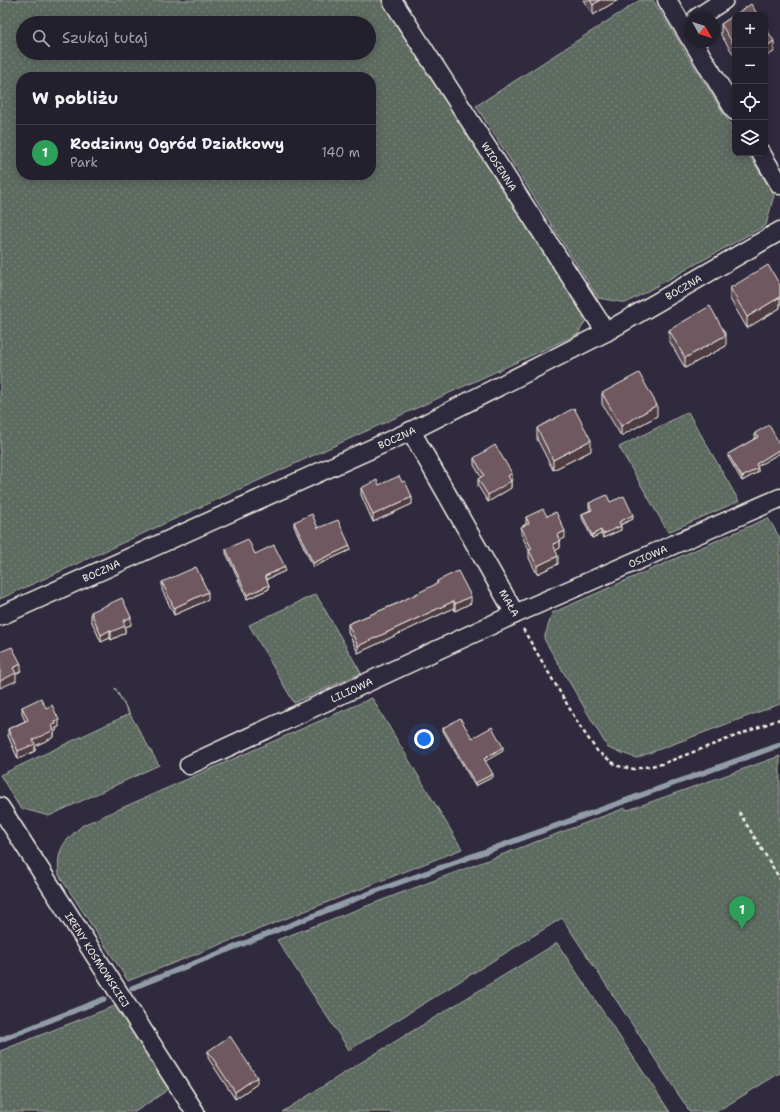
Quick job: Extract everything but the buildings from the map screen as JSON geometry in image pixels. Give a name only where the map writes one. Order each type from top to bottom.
[{"type":"street","name":"WIOSENNA","points":[[392,0],[606,332]]},
{"type":"street","points":[[667,0],[684,21]]},
{"type":"street","points":[[710,12],[724,0]]},
{"type":"street","points":[[701,48],[732,105]]},
{"type":"street","points":[[763,156],[780,185]]},
{"type":"street","name":"BOCZNA","points":[[0,616],[411,431],[606,332],[780,230]]},
{"type":"street","name":"MAŁA","points":[[411,431],[515,614]]},
{"type":"street","name":"OSIOWA","points":[[515,614],[780,498]]},
{"type":"street","name":"LILIOWA","points":[[188,765],[515,614]]},
{"type":"street","name":"IRENY KOSMOWSKIEJ","points":[[0,807],[195,1112]]},
{"type":"path","name":"MAŁA","points":[[515,614],[581,728],[598,752],[618,766],[634,769],[662,764],[780,719]]},
{"type":"path","points":[[739,812],[780,879]]},
{"type":"green space","points":[[0,0],[384,0],[583,312],[585,322],[578,334],[0,599]]},
{"type":"green space","points":[[640,0],[653,0],[732,127],[732,156],[750,156],[774,195],[766,225],[626,303],[598,298],[476,106]]},
{"type":"green space","points":[[688,412],[739,501],[668,532],[619,447]]},
{"type":"green space","points":[[768,518],[780,538],[780,704],[636,758],[608,748],[544,639],[552,613]]},
{"type":"green space","points":[[316,594],[361,673],[294,703],[249,625]]},
{"type":"green space","points":[[115,688],[159,765],[49,816],[20,808],[0,775],[129,714]]},
{"type":"green space","points":[[372,698],[462,849],[128,981],[59,875],[58,866],[60,852],[66,841],[83,825]]},
{"type":"green space","points":[[780,756],[780,1073],[716,1112],[690,1112],[562,918],[349,1050],[277,940],[625,808],[628,810]]},
{"type":"green space","points":[[557,943],[670,1112],[282,1112],[360,1063]]},
{"type":"green space","points":[[117,1005],[169,1089],[135,1112],[0,1112],[0,1051]]},
{"type":"waterway","points":[[132,988],[373,892],[780,745]]},
{"type":"waterway","points":[[0,1040],[104,999]]},
{"type":"place","name":"Rodzinny Ogród Działkowy","points":[[742,929]]}]
